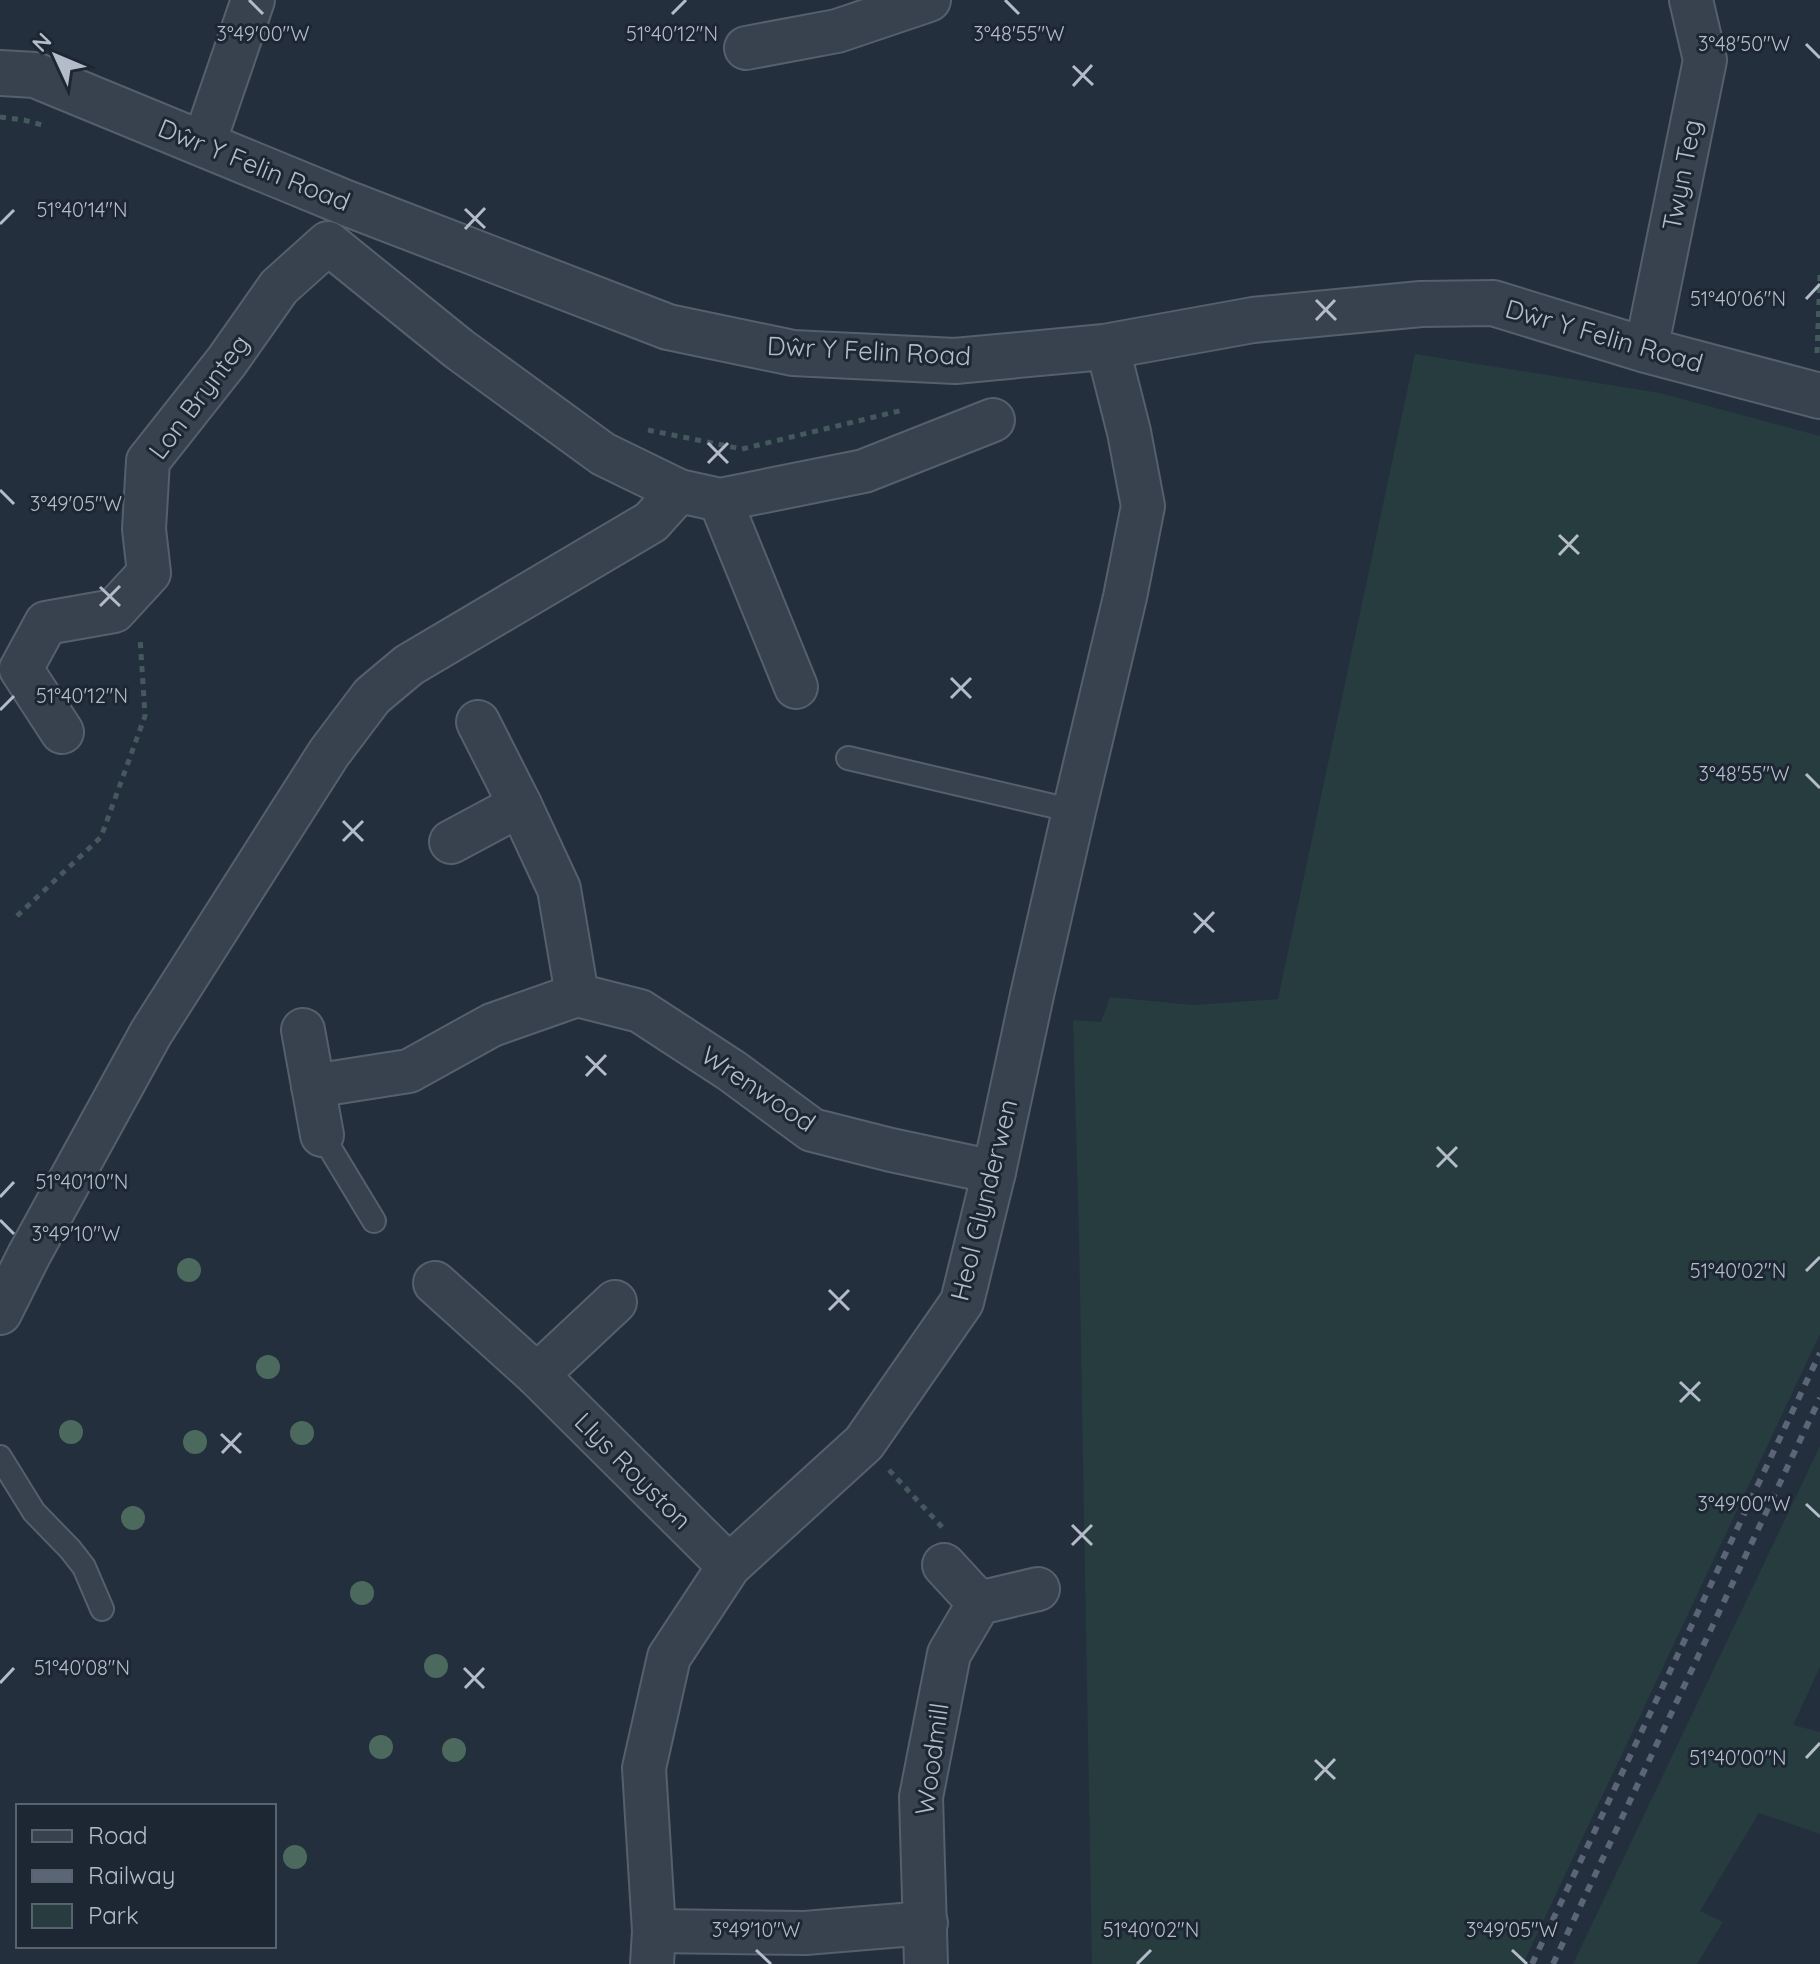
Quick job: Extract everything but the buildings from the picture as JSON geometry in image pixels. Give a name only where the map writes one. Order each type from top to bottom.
[{"type":"street","points":[[204,143],[253,0]]},
{"type":"street","name":"Twyn Teg","points":[[1646,350],[1705,60],[1691,0]]},
{"type":"street","points":[[746,48],[837,31],[912,3]]},
{"type":"street","name":"Dŵr Y Felin Road","points":[[0,73],[35,75],[346,203],[668,327],[793,353],[955,361],[1104,347],[1253,320],[1421,304],[1493,303],[1646,350],[1818,395]]},
{"type":"street","name":"Lon Brynteg","points":[[62,732],[21,669],[46,623],[114,611],[149,573],[144,529],[148,461],[227,361],[279,287],[328,243],[346,203]]},
{"type":"street","points":[[328,243],[459,349],[603,454],[679,491],[720,500],[864,471],[993,420]]},
{"type":"street","name":"Heol Glynderwen","points":[[653,1948],[644,1768],[669,1657],[729,1566],[864,1443],[962,1302],[1125,597],[1143,506],[1129,432],[1111,361],[1104,347]]},
{"type":"street","points":[[0,1313],[151,1033],[329,753],[372,696],[409,665],[651,522],[679,491]]},
{"type":"street","points":[[720,500],[796,687]]},
{"type":"street","points":[[313,1086],[409,1071],[492,1025],[577,995],[559,889],[478,722]]},
{"type":"street","points":[[451,842],[520,805]]},
{"type":"street","name":"Wrenwood","points":[[577,995],[640,1011],[732,1071],[812,1130],[994,1172]]},
{"type":"street","points":[[303,1030],[322,1135]]},
{"type":"street","name":"Llys Royston","points":[[435,1283],[537,1375],[729,1566]]},
{"type":"street","points":[[537,1375],[615,1302]]},
{"type":"street","points":[[944,1565],[979,1603],[1038,1589]]},
{"type":"street","name":"Woodmill","points":[[926,1964],[921,1797],[949,1654],[979,1603]]},
{"type":"street","points":[[653,1948],[926,1923]]},
{"type":"lane","points":[[848,758],[1074,811]]},
{"type":"lane","points":[[322,1135],[374,1221]]},
{"type":"lane","points":[[0,1457],[34,1512],[84,1567],[102,1609]]},
{"type":"path","points":[[1818,395],[1820,275]]},
{"type":"path","points":[[17,916],[101,837],[145,716],[140,625],[127,597]]},
{"type":"path","points":[[864,1443],[958,1544],[944,1565]]},
{"type":"green space","points":[[1415,354],[1660,393],[1820,436],[1820,1334],[1523,1964],[1092,1964],[1073,1020],[1101,1022],[1110,997],[1193,1005],[1278,999]]},
{"type":"green space","points":[[1820,1446],[1820,1667],[1793,1725],[1820,1732],[1820,1834],[1759,1813],[1700,1911],[1723,1922],[1697,1964],[1573,1964]]},
{"type":"railway","points":[[1532,1964],[1820,1353]]},
{"type":"railway","points":[[1553,1964],[1820,1398]]}]
